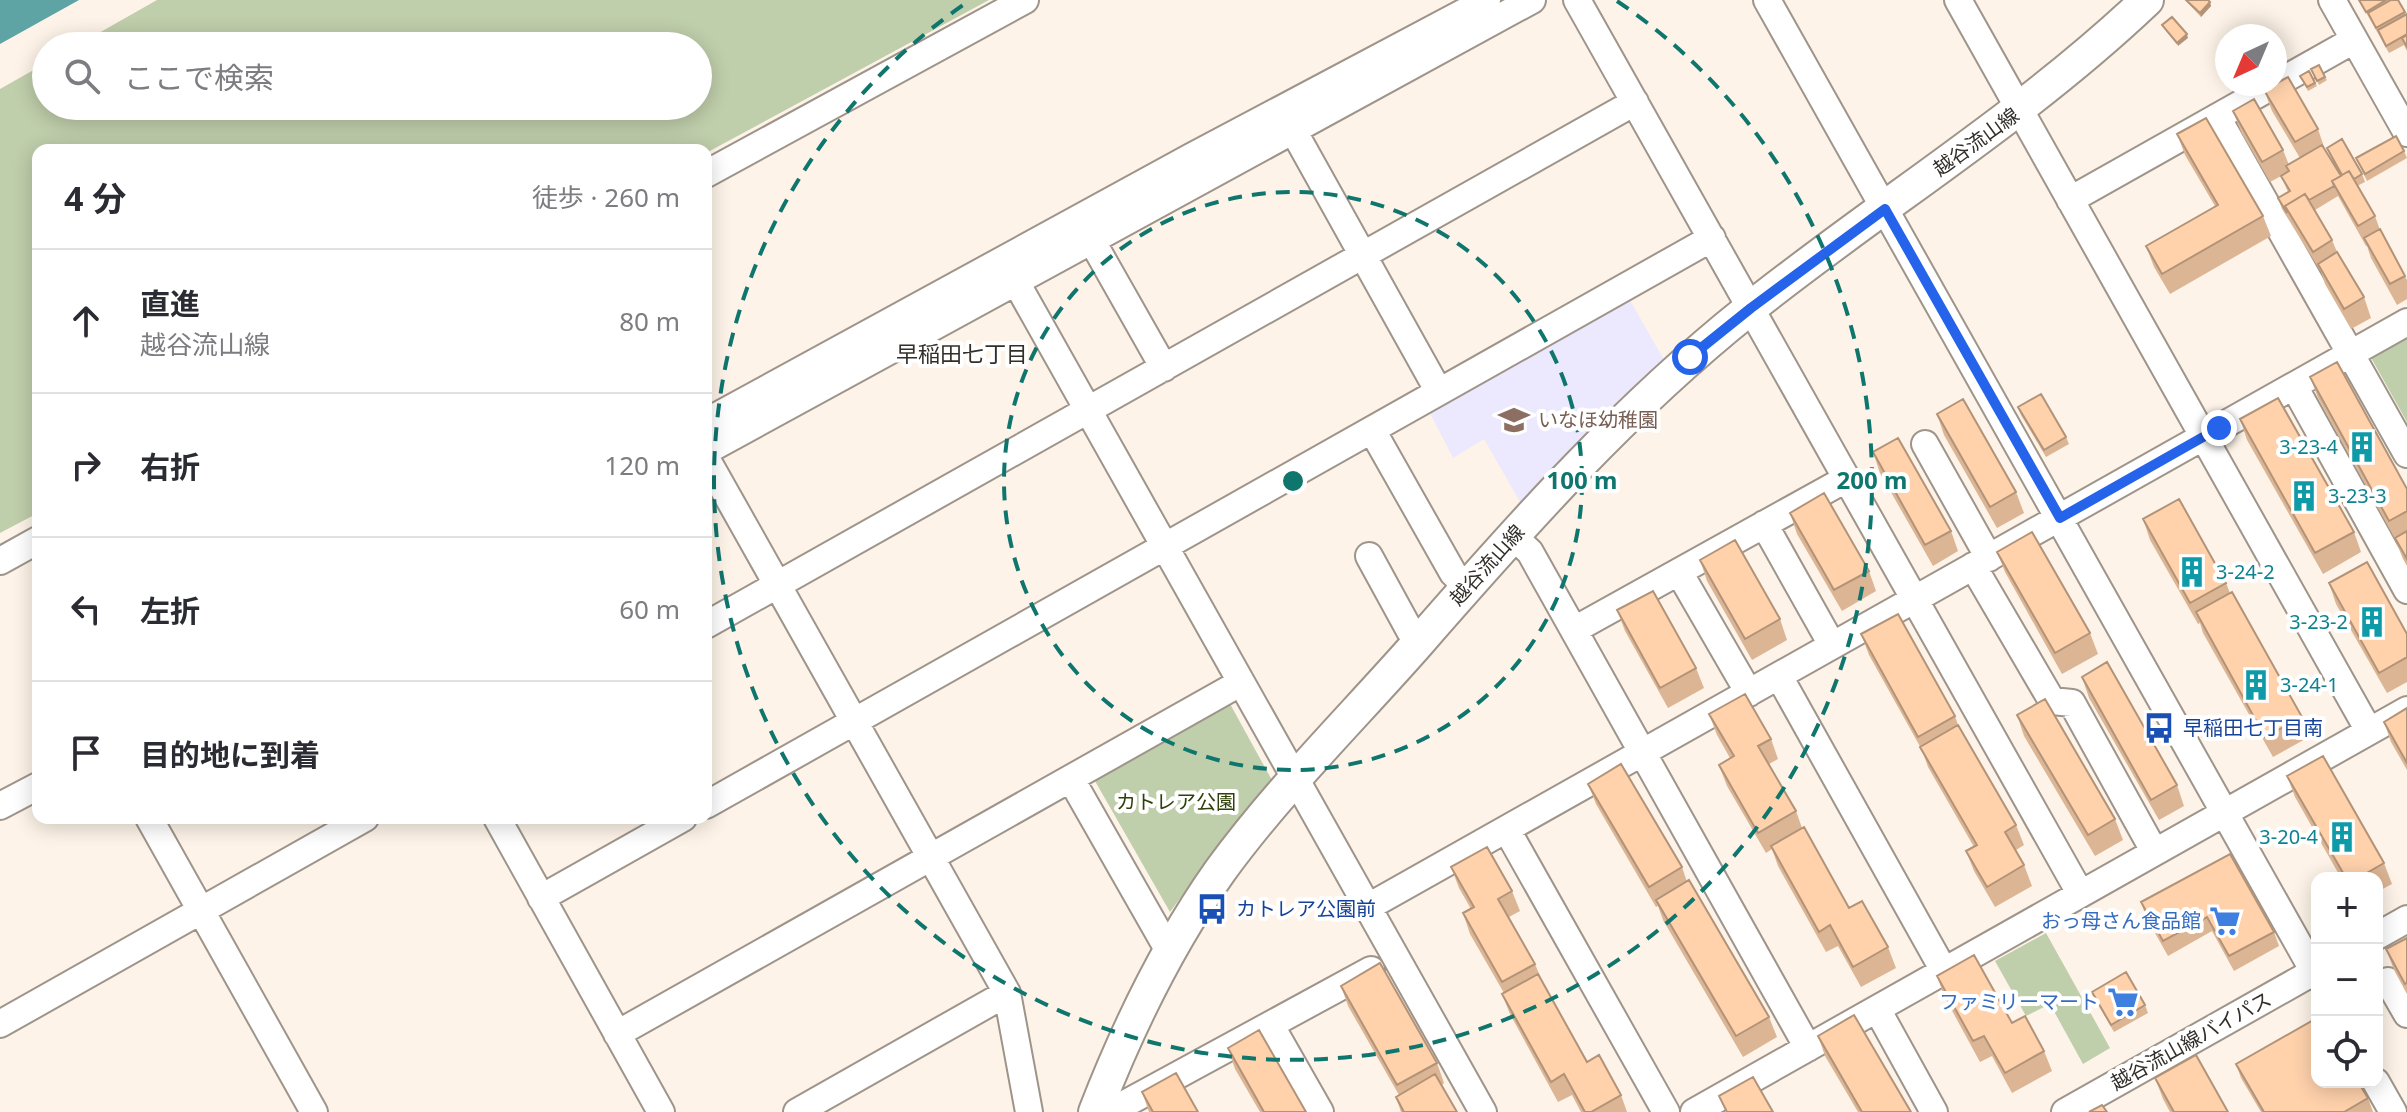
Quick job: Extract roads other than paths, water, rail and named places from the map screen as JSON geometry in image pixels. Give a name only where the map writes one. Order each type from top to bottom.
[{"type":"main road","name":"越谷流山線","points":[[1095,1112],[1125,1035],[1169,951],[1221,870],[1513,536],[1629,414],[1751,308],[2018,111],[2092,52],[2147,0]]},
{"type":"street","points":[[712,171],[1025,0]]},
{"type":"street","points":[[712,419],[1191,157],[1487,0]]},
{"type":"street","points":[[712,448],[1532,0]]},
{"type":"street","points":[[1577,0],[2080,893]]},
{"type":"street","points":[[1767,0],[2311,964]]},
{"type":"street","points":[[1958,0],[2369,731]]},
{"type":"street","points":[[2338,2],[2354,40],[2407,133]]},
{"type":"street","points":[[2070,200],[2354,40]]},
{"type":"street","points":[[712,617],[777,585],[1635,102]]},
{"type":"street","points":[[2217,117],[2407,454]]},
{"type":"street","points":[[1293,130],[1439,392]]},
{"type":"street","points":[[712,802],[1712,238]]},
{"type":"street","points":[[1092,241],[1164,368]]},
{"type":"street","points":[[1016,282],[1164,547],[1225,637],[1240,683],[1483,1112]]},
{"type":"street","points":[[1368,907],[2407,322]]},
{"type":"street","points":[[2294,386],[2407,590]]},
{"type":"street","points":[[1372,430],[1448,566],[1467,587]]},
{"type":"street","points":[[1925,444],[2052,701],[2072,703],[2154,851]]},
{"type":"street","points":[[712,469],[1007,993],[1029,1112]]},
{"type":"street","points":[[1574,630],[1846,479]]},
{"type":"street","points":[[1764,524],[1832,645]]},
{"type":"street","points":[[1513,536],[1530,552],[1808,1048]]},
{"type":"street","points":[[0,561],[32,543]]},
{"type":"street","points":[[1369,556],[1410,631],[1421,640]]},
{"type":"street","points":[[1679,572],[1749,693]]},
{"type":"street","points":[[1779,676],[1944,971]]},
{"type":"street","points":[[617,1034],[1240,683]]},
{"type":"street","points":[[1694,1112],[2407,710]]},
{"type":"street","points":[[1071,779],[1169,951]]},
{"type":"street","points":[[0,806],[32,789]]},
{"type":"street","points":[[152,824],[314,1112]]},
{"type":"street","points":[[0,1024],[354,824]]},
{"type":"street","points":[[500,824],[661,1112]]},
{"type":"street","points":[[541,898],[672,824]]},
{"type":"street","points":[[1507,830],[1666,1112]]},
{"type":"street","points":[[2383,933],[2407,919]]},
{"type":"street","points":[[1110,1112],[1395,956]]},
{"type":"street","name":"越谷流山線バイパス","points":[[2065,1112],[2311,976]]},
{"type":"street","points":[[2388,981],[2407,1014]]},
{"type":"street","points":[[797,1112],[1007,993]]},
{"type":"street","points":[[1877,1009],[1934,1112]]},
{"type":"street","points":[[1271,1026],[1320,1112]]},
{"type":"street","points":[[2379,1088],[2393,1112]]},
{"type":"water","points":[[0,0],[79,0],[0,44]]},
{"type":"place","name":"いなほ幼稚園","points":[[1514,420]]},
{"type":"place","name":"3-23-4","points":[[2362,447]]},
{"type":"place","name":"3-23-3","points":[[2304,496]]},
{"type":"place","name":"3-24-2","points":[[2192,572]]},
{"type":"place","name":"3-23-2","points":[[2372,622]]},
{"type":"place","name":"3-24-1","points":[[2256,685]]},
{"type":"place","name":"早稲田七丁目南","points":[[2159,728]]},
{"type":"place","name":"3-20-4","points":[[2342,837]]},
{"type":"place","name":"カトレア公園前","points":[[1212,909]]},
{"type":"place","name":"おっ母さん食品館","points":[[2225,921]]},
{"type":"place","name":"ファミリーマート","points":[[2123,1002]]},
{"type":"district","name":"早稲田七丁目","points":[[962,354]]},
{"type":"park label","name":"カトレア公園","points":[[1176,802]]}]
